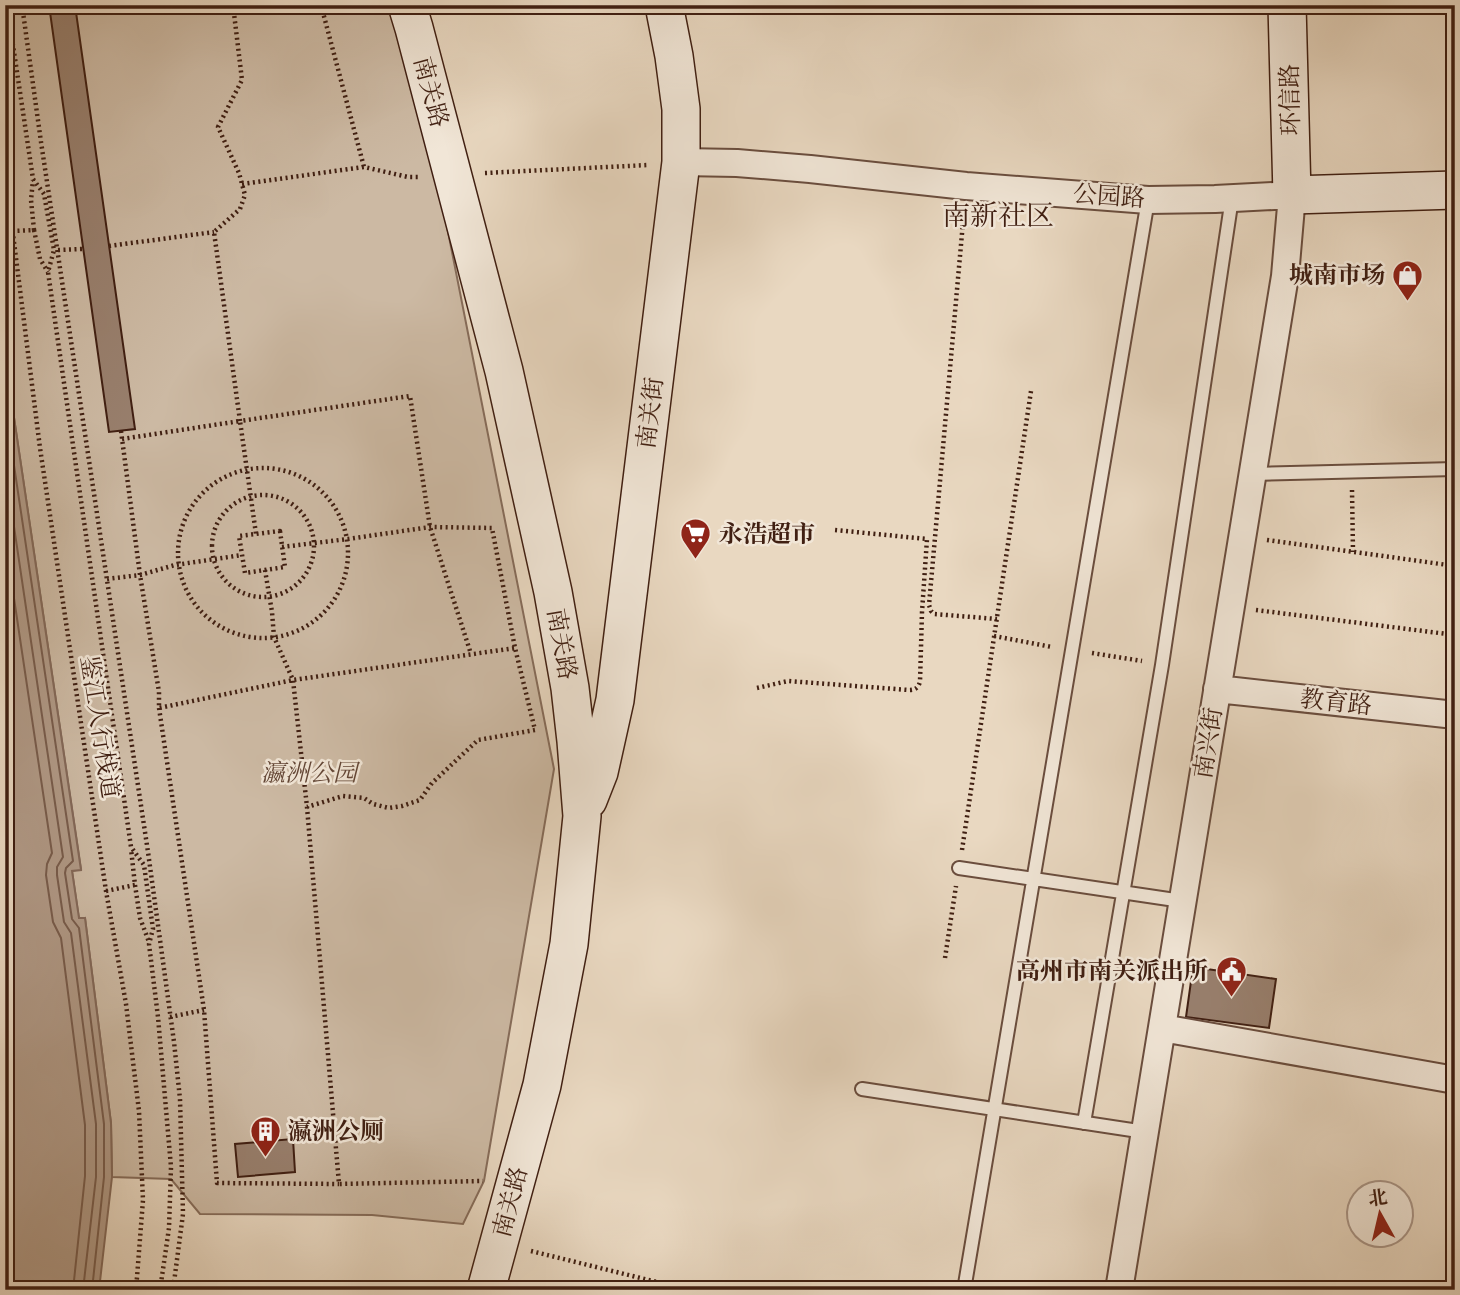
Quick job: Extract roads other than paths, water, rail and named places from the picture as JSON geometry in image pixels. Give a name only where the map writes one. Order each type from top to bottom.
[{"type":"street","name":"南关路","points":[[407,5],[504,371],[553,592],[571,702],[582,816],[569,944],[542,1085],[486,1290]]},
{"type":"street","name":"南关街","points":[[582,816],[598,772],[615,700],[681,162],[681,109],[664,5]]},
{"type":"street","name":"环信路","points":[[1287,5],[1292,195]]},
{"type":"street","name":"公园路","points":[[681,162],[737,163],[966,186],[1148,200],[1455,190]]},
{"type":"street","name":"南兴街","points":[[1119,1290],[1285,276],[1292,195]]},
{"type":"street","name":"教育路","points":[[1217,689],[1455,715]]},
{"type":"street","points":[[1162,1028],[1455,1080]]},
{"type":"lane","points":[[1084,1123],[1162,664],[1232,198]]},
{"type":"lane","points":[[964,1290],[1148,200]]},
{"type":"lane","points":[[1252,474],[1455,469]]},
{"type":"lane","points":[[959,868],[1182,901]]},
{"type":"lane","points":[[862,1089],[1145,1132]]},
{"type":"lane","points":[[1452,1290],[1455,1275]]},
{"type":"water","points":[[5,357],[81,870],[72,871],[79,918],[85,918],[111,1123],[112,1177],[99,1290],[5,1290]]},
{"type":"place","name":"城南市场","points":[[1408,302]]},
{"type":"place","name":"永浩超市","points":[[696,561]]},
{"type":"place","name":"高州市南关派出所","points":[[1231,998]]},
{"type":"place","name":"瀛洲公厕","points":[[265,1158]]},
{"type":"district","name":"南新社区","points":[[998,215]]},
{"type":"park label","name":"瀛洲公园","points":[[309,773]]}]
